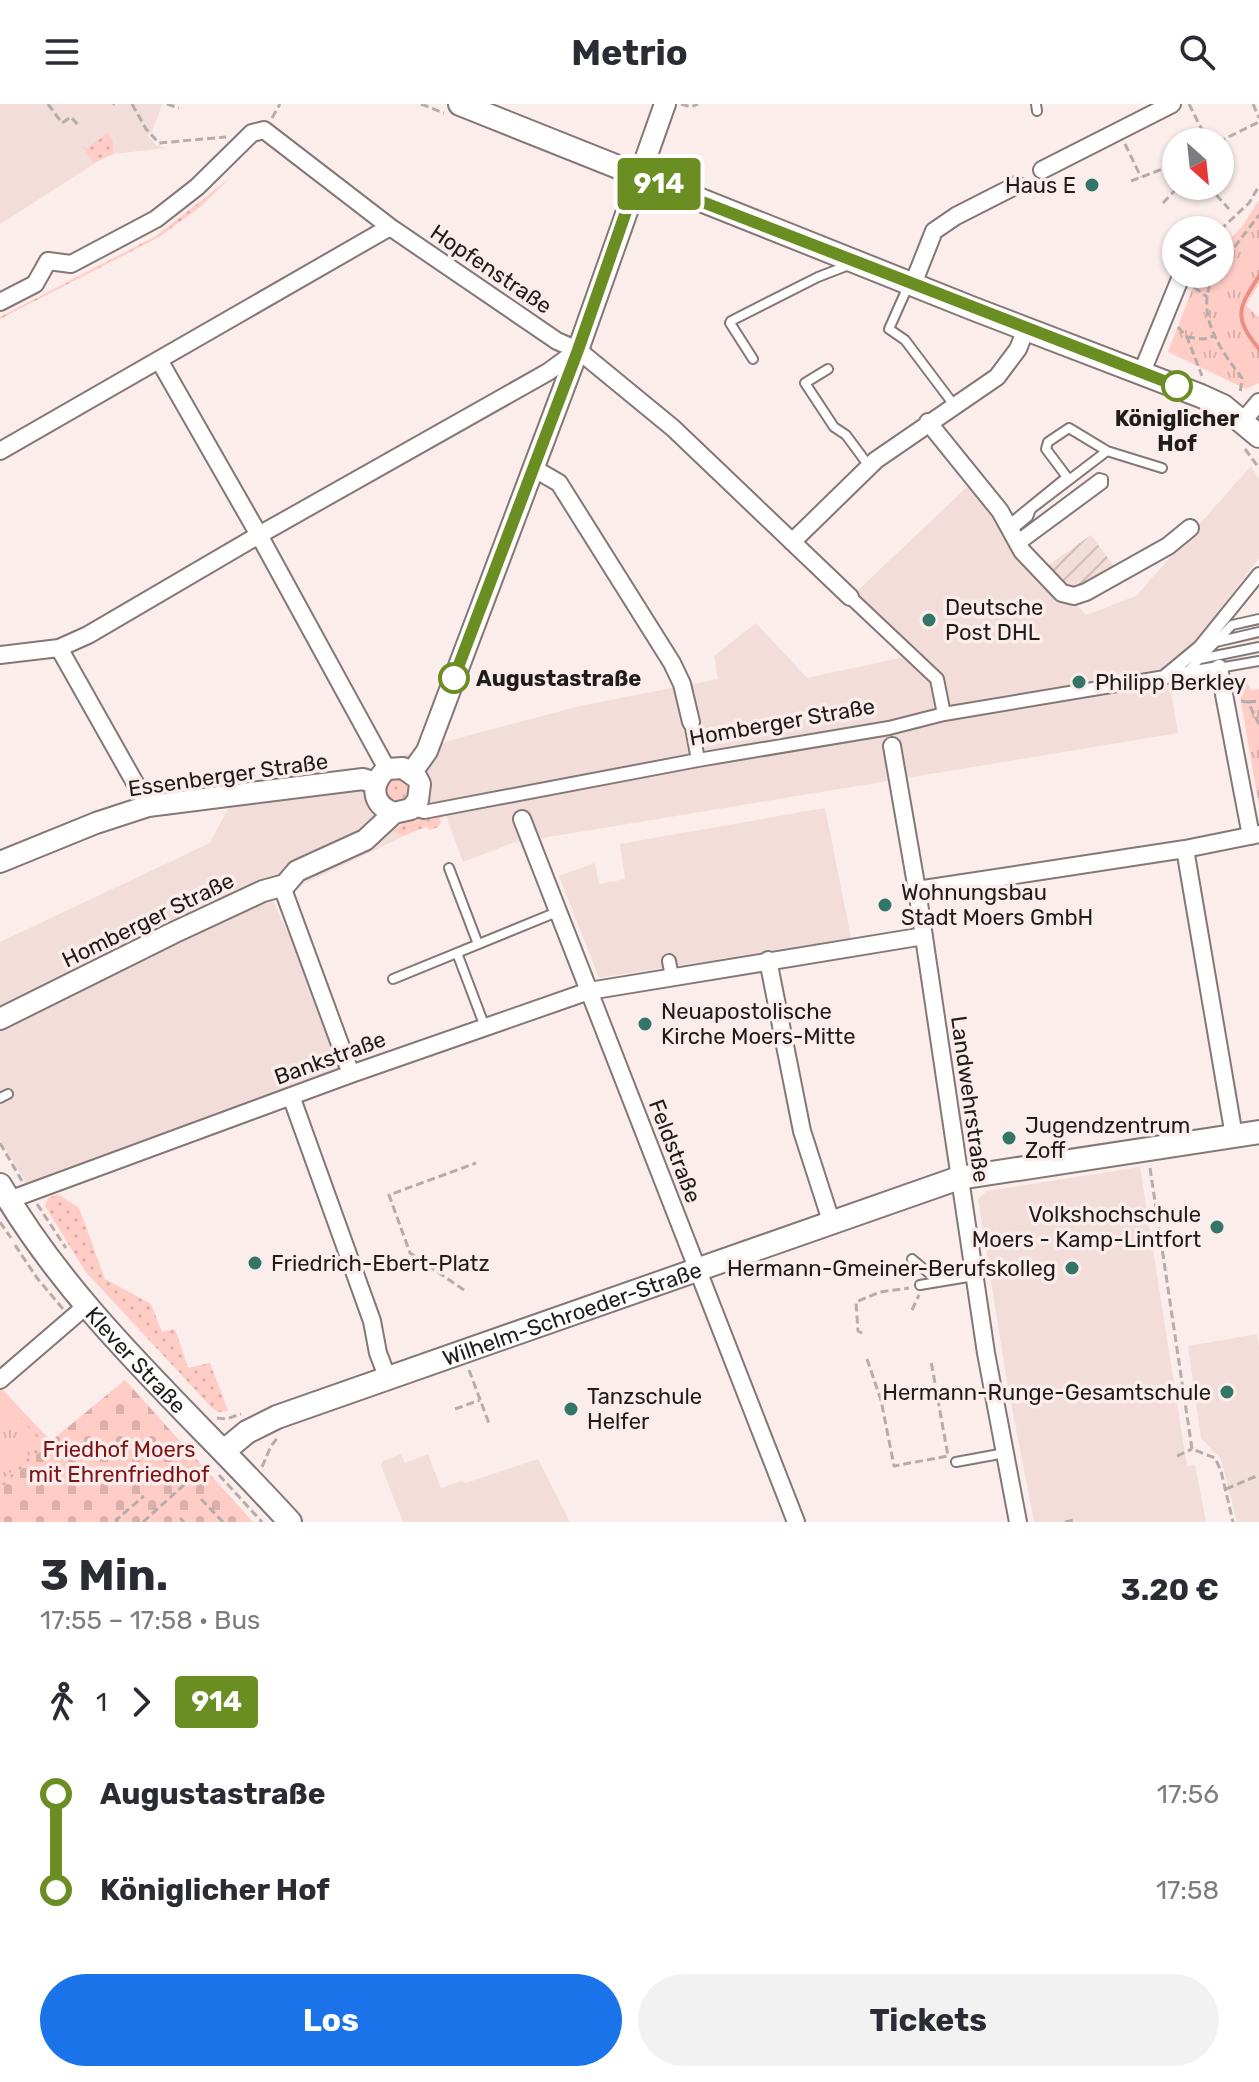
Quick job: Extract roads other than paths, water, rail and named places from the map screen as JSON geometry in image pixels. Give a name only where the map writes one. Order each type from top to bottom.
[{"type":"main road","points":[[460,104],[1223,406],[1251,428],[1259,447]]},
{"type":"main road","name":"Wilhelm-Schroeder-Straße","points":[[230,1446],[247,1432],[277,1417],[959,1178],[1259,1132]]},
{"type":"main road","name":"Klever Straße","points":[[10,1198],[49,1261],[86,1306],[230,1446],[290,1522]]},
{"type":"street","points":[[412,772],[427,751],[578,350],[665,104]]},
{"type":"street","points":[[1042,170],[1172,104]]},
{"type":"street","name":"Hopfenstraße","points":[[0,302],[35,284],[48,261],[71,264],[156,219],[197,187],[252,133],[264,130],[390,227],[557,341],[578,350],[673,428],[937,679],[944,714]]},
{"type":"street","points":[[911,284],[934,231],[956,216],[1017,185]]},
{"type":"street","points":[[0,451],[390,227]]},
{"type":"street","points":[[1142,372],[1177,288]]},
{"type":"street","points":[[792,542],[869,466],[928,422],[997,377],[1018,349],[1026,329]]},
{"type":"street","points":[[0,655],[59,648],[88,635],[548,372],[578,350]]},
{"type":"street","points":[[159,360],[259,535],[381,776],[375,793],[379,804],[402,811],[420,794],[420,784],[412,772],[403,768],[381,776]]},
{"type":"street","points":[[1251,428],[1259,402]]},
{"type":"street","points":[[928,422],[981,497],[1062,593],[1074,596],[1086,592],[1168,546],[1190,528]]},
{"type":"street","points":[[533,468],[559,483],[672,663],[682,684],[698,760]]},
{"type":"street","points":[[1163,678],[1200,647],[1259,574]]},
{"type":"street","points":[[59,648],[148,806]]},
{"type":"street","points":[[917,890],[1185,849],[1255,835],[1219,668]]},
{"type":"street","name":"Homberger Straße","points":[[0,1019],[173,933],[263,891],[285,885],[297,871],[365,840],[402,811],[424,812],[698,760],[889,728],[944,714],[1219,668]]},
{"type":"street","name":"Landwehrstraße","points":[[889,728],[917,890],[974,1272],[1018,1522]]},
{"type":"street","name":"Essenberger Straße","points":[[0,862],[96,823],[148,806],[381,776]]},
{"type":"street","name":"Feldstraße","points":[[515,796],[796,1522]]},
{"type":"street","points":[[1185,849],[1234,1136]]},
{"type":"street","points":[[285,885],[286,896],[351,1074]]},
{"type":"street","name":"Bankstraße","points":[[10,1198],[589,991],[671,969],[768,960],[924,936]]},
{"type":"street","points":[[768,960],[802,1131],[831,1221]]},
{"type":"street","points":[[291,1096],[372,1321],[378,1353],[388,1379]]},
{"type":"street","points":[[0,1380],[86,1306]]},
{"type":"lane","points":[[753,359],[731,321],[818,277],[858,262]]},
{"type":"lane","points":[[911,284],[889,329],[905,340],[954,405]]},
{"type":"lane","points":[[828,369],[805,383],[834,427],[846,435],[869,466]]},
{"type":"lane","points":[[1013,535],[1067,477],[1046,449],[1048,442],[1069,428],[1107,451],[1162,468]]},
{"type":"lane","points":[[1013,535],[1031,509],[1107,451]]},
{"type":"lane","points":[[1099,478],[1103,479],[1103,484],[1013,535],[1099,478]]},
{"type":"lane","points":[[1186,674],[1232,625],[1259,619]]},
{"type":"lane","points":[[1215,642],[1259,632]]},
{"type":"lane","points":[[1199,660],[1259,647]]},
{"type":"lane","name":"Homberger Straße","points":[[1219,668],[1259,661]]},
{"type":"lane","points":[[449,868],[478,944]]},
{"type":"lane","points":[[393,979],[558,912]]},
{"type":"lane","points":[[457,953],[485,1027]]},
{"type":"lane","points":[[912,1259],[930,1274],[974,1272]]},
{"type":"lane","points":[[919,1289],[974,1272]]},
{"type":"lane","points":[[956,1462],[1005,1453]]},
{"type":"waterway","points":[[1259,276],[1246,296],[1241,312],[1245,329],[1259,349]]},
{"type":"place","name":"Haus E","points":[[1092,185]]},
{"type":"place","name":"Königlicher Hof","points":[[1177,386]]},
{"type":"place","name":"Deutsche Post DHL","points":[[929,620]]},
{"type":"place","name":"Augustastraße","points":[[454,678]]},
{"type":"place","name":"Philipp Berkley","points":[[1079,682]]},
{"type":"place","name":"Wohnungsbau Stadt Moers GmbH","points":[[885,905]]},
{"type":"place","name":"Neuapostolische Kirche Moers-Mitte","points":[[645,1024]]},
{"type":"place","name":"Jugendzentrum Zoff","points":[[1009,1138]]},
{"type":"place","name":"Volkshochschule Moers - Kamp-Lintfort","points":[[1217,1227]]},
{"type":"place","name":"Friedrich-Ebert-Platz","points":[[255,1263]]},
{"type":"place","name":"Hermann-Gmeiner-Berufskolleg","points":[[1072,1268]]},
{"type":"place","name":"Hermann-Runge-Gesamtschule","points":[[1227,1392]]},
{"type":"place","name":"Tanzschule Helfer","points":[[571,1409]]},
{"type":"park label","name":"Friedhof Moers mit Ehrenfriedhof","points":[[119,1462]]}]
